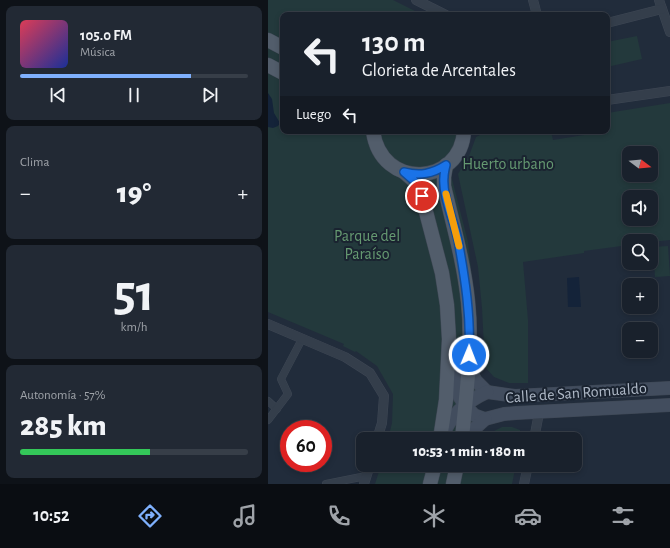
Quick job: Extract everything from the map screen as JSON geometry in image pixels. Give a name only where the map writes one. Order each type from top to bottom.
[{"type":"main road","points":[[268,40],[280,46]]},
{"type":"main road","points":[[268,65],[280,71]]},
{"type":"main road","points":[[373,134],[379,152],[387,162],[396,169],[413,174],[430,173],[446,165],[458,151],[464,134]]},
{"type":"main road","points":[[446,165],[444,186],[464,271],[468,304],[470,341],[469,369],[463,432]]},
{"type":"main road","points":[[404,172],[419,185],[442,273],[447,305],[449,339],[446,400],[442,432]]},
{"type":"main road","points":[[449,339],[456,359],[456,387],[459,396],[474,415],[485,419],[472,432]]},
{"type":"main road","points":[[444,432],[452,418],[465,405],[475,397],[487,392],[476,381],[469,369]]},
{"type":"main road","name":"Calle de San Romualdo","points":[[487,392],[516,396],[670,388]]},
{"type":"main road","name":"Calle de San Romualdo","points":[[485,419],[504,414],[670,404]]},
{"type":"main road","points":[[430,484],[433,472]]},
{"type":"main road","points":[[453,484],[456,472]]},
{"type":"main road","points":[[459,484],[462,472]]},
{"type":"street","points":[[416,0],[440,12]]},
{"type":"street","points":[[533,0],[536,12]]},
{"type":"street","points":[[659,0],[670,32]]},
{"type":"street","points":[[610,22],[662,9]]},
{"type":"street","points":[[610,100],[670,91]]},
{"type":"street","points":[[268,324],[345,357],[370,373],[384,396],[382,423],[379,432]]},
{"type":"street","points":[[268,420],[288,394],[282,379],[302,339]]},
{"type":"street","points":[[268,401],[277,409]]},
{"type":"street","points":[[535,432],[539,412]]},
{"type":"street","points":[[524,484],[527,472]]},
{"type":"street","points":[[326,484],[365,480]]},
{"type":"green space","name":"Parque del Paraíso","points":[[268,0],[393,0],[417,12],[280,12],[280,134],[468,134],[451,175],[468,242],[475,307],[476,391],[473,432],[390,432],[392,423],[393,394],[377,366],[356,351],[355,352],[343,346],[344,344],[268,312]]},
{"type":"green space","points":[[637,36],[642,59],[610,66],[610,41]]},
{"type":"green space","name":"Huerto urbano","points":[[670,103],[670,240],[658,241],[658,234],[622,234],[622,246],[523,262],[528,320],[528,383],[509,383],[494,377],[485,367],[478,267],[458,174],[469,156],[476,137],[482,134],[552,134],[553,140],[590,134],[610,134],[610,113]]},
{"type":"green space","points":[[668,246],[670,276],[655,277],[655,270],[658,270],[658,247]]},
{"type":"green space","points":[[502,427],[512,427],[520,430],[520,432],[492,432]]},
{"type":"green space","points":[[379,472],[515,472],[512,484],[375,484]]},
{"type":"water","points":[[268,93],[272,99],[274,113],[280,123],[278,126],[273,128],[268,127]]},
{"type":"water","points":[[579,277],[581,307],[568,307],[567,278]]},
{"type":"slow traffic","points":[[446,194],[459,246]]},
{"type":"route","points":[[422,196],[419,185],[404,172],[413,174],[430,173],[439,170],[446,165],[444,186],[464,271],[468,304],[470,341],[469,355]]}]
